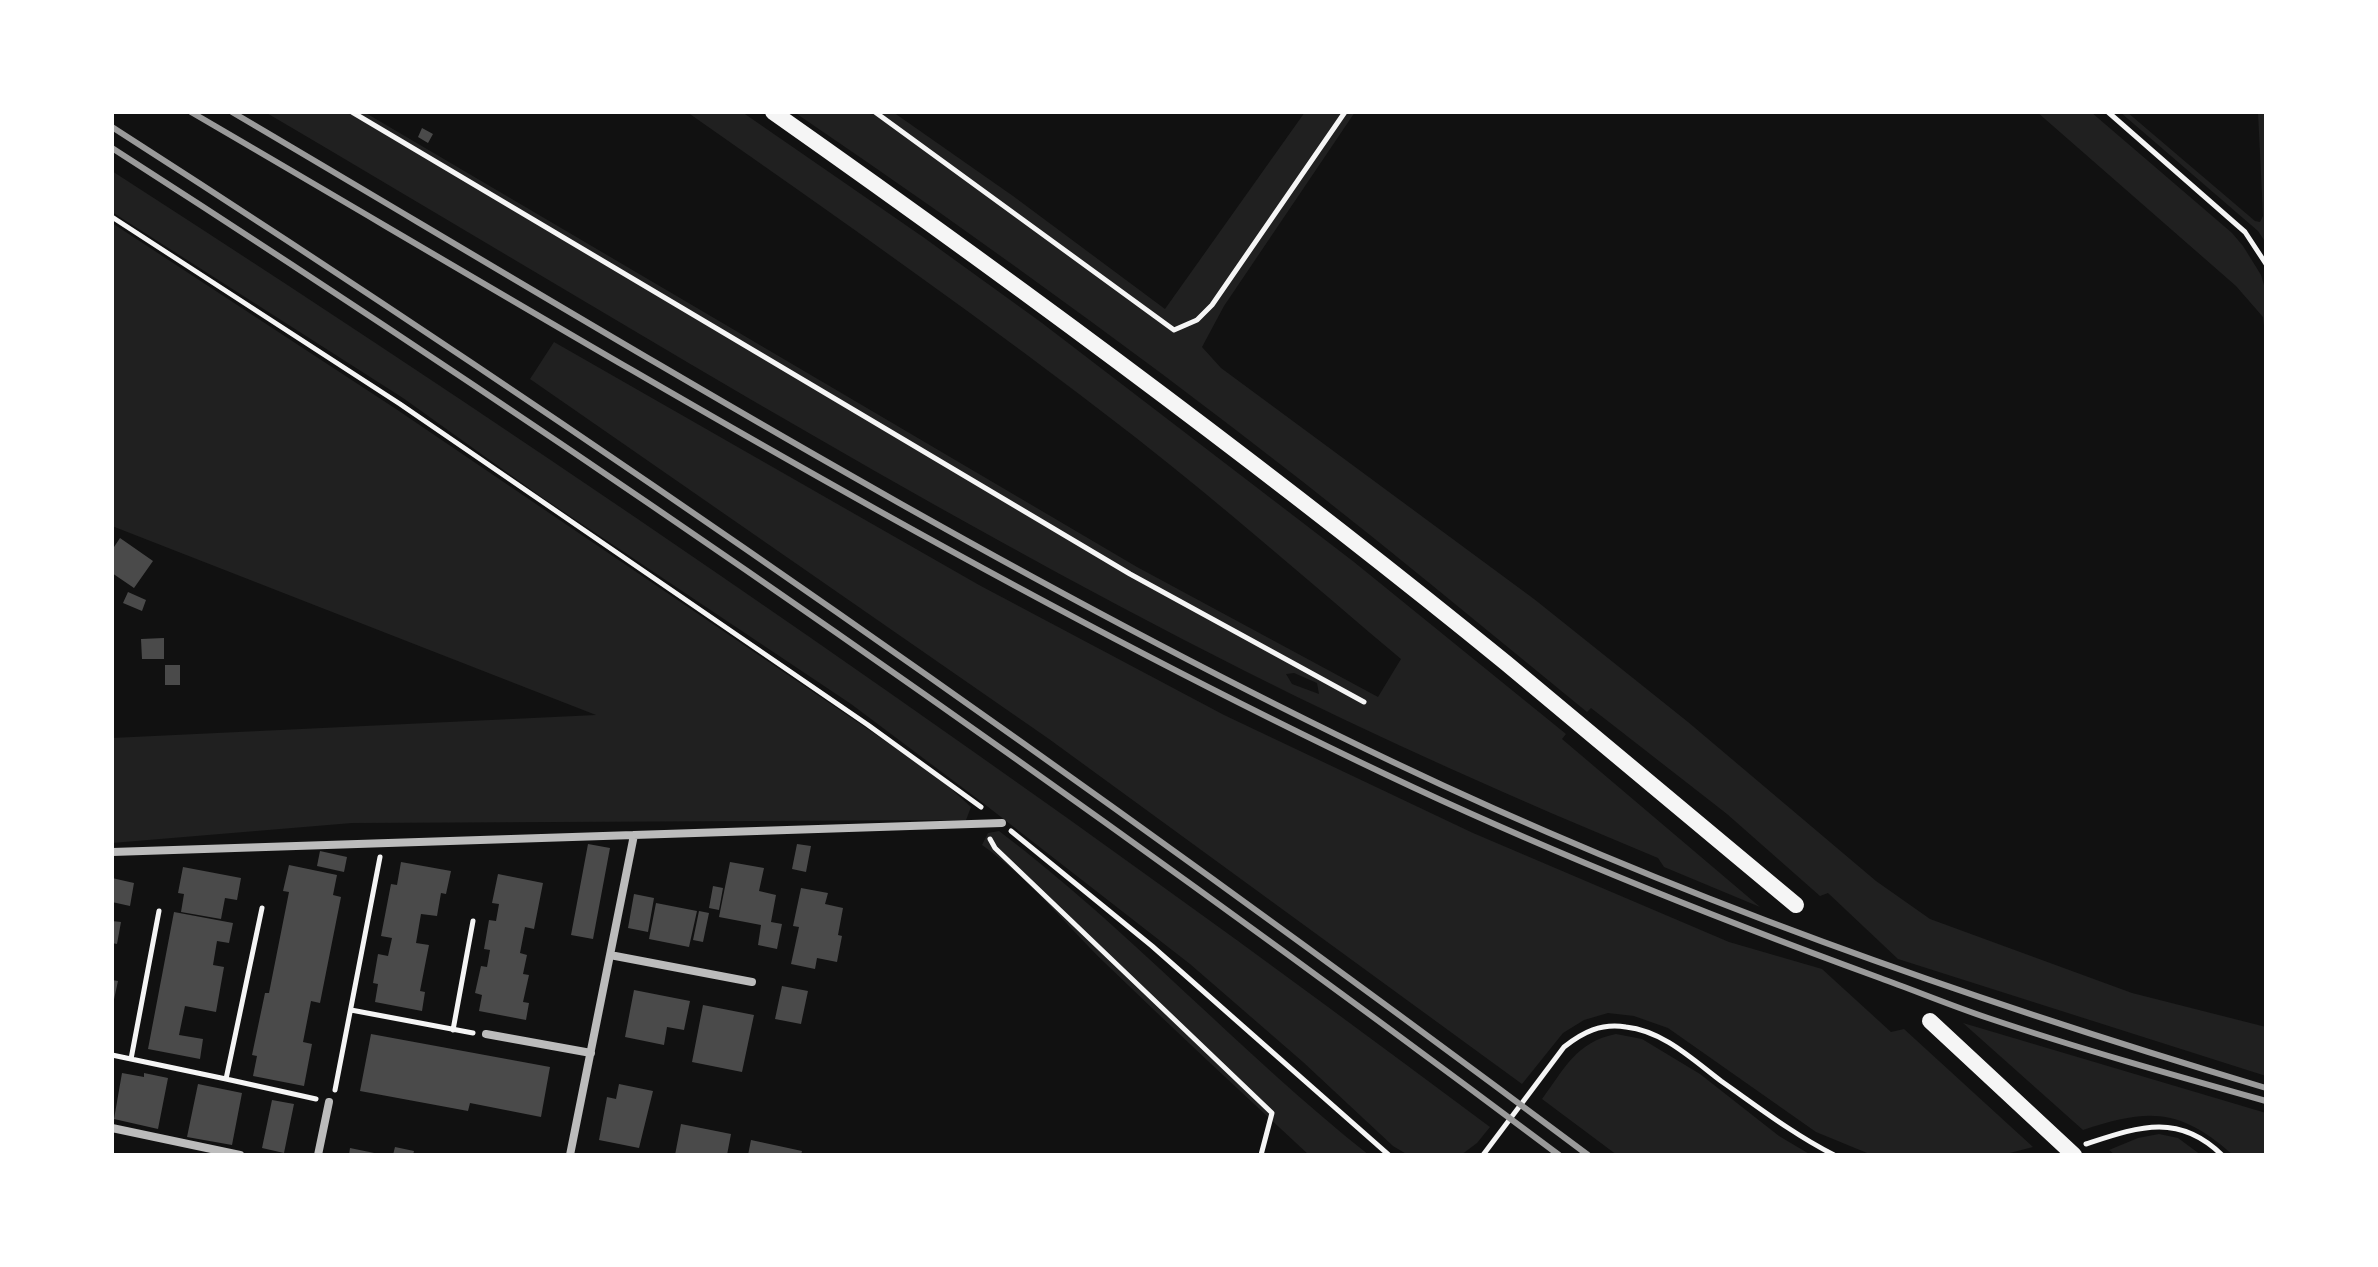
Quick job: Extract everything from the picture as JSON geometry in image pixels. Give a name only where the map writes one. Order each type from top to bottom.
[{"type":"main road","points":[[773,112],[1050,311],[1319,516],[1505,663],[1796,905]]},
{"type":"main road","points":[[1930,1021],[2074,1155]]},
{"type":"street","points":[[112,852],[1002,823]]},
{"type":"street","points":[[570,1155],[634,835]]},
{"type":"street","points":[[610,955],[752,982]]},
{"type":"street","points":[[486,1034],[591,1053]]},
{"type":"street","points":[[318,1155],[329,1102]]},
{"type":"street","points":[[112,1128],[240,1155]]},
{"type":"path","points":[[352,112],[1130,574],[1364,702]]},
{"type":"path","points":[[875,112],[1174,330],[1197,320],[1212,305],[1345,112]]},
{"type":"path","points":[[2108,112],[2245,232],[2266,264]]},
{"type":"path","points":[[112,217],[400,404],[881,734],[1002,823],[1152,946],[1389,1155]]},
{"type":"path","points":[[982,824],[995,848],[1272,1113],[1261,1155]]},
{"type":"path","points":[[112,1055],[329,1102],[335,1090],[383,844]]},
{"type":"path","points":[[226,1079],[262,908]]},
{"type":"path","points":[[131,1059],[159,911]]},
{"type":"path","points":[[453,1030],[473,921]]},
{"type":"path","points":[[351,1010],[486,1034]]},
{"type":"path","points":[[1483,1155],[1564,1047],[1580,1034],[1597,1027],[1626,1027],[1658,1035],[1799,1137],[1834,1155]]},
{"type":"path","points":[[2118,1134],[2151,1126],[2183,1128],[2210,1143],[2222,1155]]},
{"type":"shaded area","points":[[265,112],[364,112],[1137,567],[1378,697],[1401,659],[1269,547],[1169,464],[1025,353],[687,112],[742,112],[1042,323],[1354,562],[1566,734],[1562,739],[1760,907],[1664,867],[1658,858],[1347,721],[1120,606],[873,470]],"holes":[[[1294,673],[1317,683],[1319,694],[1292,684],[1286,674]]]},
{"type":"shaded area","points":[[794,112],[893,112],[1165,309],[1305,112],[1355,112],[1224,306],[1202,347],[1221,368],[1534,599],[1688,722],[1876,881],[1930,919],[2132,993],[2266,1027],[2266,1076],[1898,959],[1828,893],[1820,896],[1727,814],[1591,708],[1587,712],[1233,428],[1016,267]]},
{"type":"shaded area","points":[[2037,112],[2091,112],[2232,233],[2261,275],[2266,292],[2266,344],[2263,317],[2236,286]]},
{"type":"shaded area","points":[[2120,112],[2127,112],[2255,221],[2260,222],[2263,216],[2258,112],[2266,112],[2266,243],[2258,231]]},
{"type":"shaded area","points":[[112,171],[463,401],[810,637],[1152,879],[1490,1127],[1477,1143],[1461,1155],[1408,1155],[1393,1146],[1303,1062],[1190,964],[851,704],[540,496],[403,398],[112,212]]},
{"type":"shaded area","points":[[112,223],[396,409],[937,776],[971,807],[966,820],[352,823],[112,843],[112,738],[596,715],[112,526]]},
{"type":"shaded area","points":[[554,342],[979,585],[1224,715],[1473,833],[1729,942],[1822,969],[1891,1032],[1904,1029],[2033,1147],[2002,1155],[1872,1155],[1816,1132],[1668,1028],[1634,1016],[1608,1013],[1584,1020],[1563,1033],[1522,1084],[1049,739],[530,379]]},
{"type":"shaded area","points":[[999,831],[1094,909],[1275,1075],[1369,1155],[1309,1155],[1105,963],[1031,886],[982,845],[988,833]]},
{"type":"shaded area","points":[[1963,1023],[2266,1113],[2266,1155],[2233,1155],[2196,1128],[2163,1117],[2127,1118],[2083,1130]]},
{"type":"shaded area","points":[[1616,1034],[1642,1039],[1700,1074],[1779,1136],[1811,1155],[1617,1155],[1542,1099],[1581,1050]]},
{"type":"shaded area","points":[[2159,1134],[2178,1138],[2201,1155],[2115,1155],[2109,1150],[2138,1138]]},
{"type":"building","points":[[422,128],[433,134],[428,143],[418,137]]},
{"type":"building","points":[[120,538],[153,561],[134,588],[112,573],[112,550]]},
{"type":"building","points":[[128,592],[146,600],[142,611],[123,603]]},
{"type":"building","points":[[164,638],[164,659],[142,659],[141,639]]},
{"type":"building","points":[[165,665],[180,665],[180,685],[165,685]]},
{"type":"building","points":[[588,844],[610,848],[593,939],[571,935]]},
{"type":"building","points":[[797,844],[811,846],[806,872],[792,869]]},
{"type":"building","points":[[320,851],[347,857],[344,872],[317,866]]},
{"type":"building","points":[[401,862],[451,871],[446,894],[441,893],[437,916],[421,914],[416,943],[429,945],[420,991],[425,992],[422,1011],[375,1002],[378,984],[373,983],[378,954],[388,956],[392,938],[381,936],[391,884],[397,885]]},
{"type":"building","points":[[730,862],[764,868],[759,891],[776,895],[771,922],[782,924],[777,949],[758,945],[761,925],[719,917]]},
{"type":"building","points":[[289,865],[337,875],[333,895],[341,897],[320,1003],[311,1001],[303,1042],[312,1044],[304,1086],[253,1076],[257,1056],[252,1055],[265,993],[269,993],[289,892],[283,891]]},
{"type":"building","points":[[183,867],[241,878],[237,900],[225,898],[221,919],[181,912],[184,894],[178,893]]},
{"type":"building","points":[[498,874],[543,883],[534,929],[525,927],[520,953],[527,955],[523,974],[529,975],[523,1002],[529,1003],[526,1020],[479,1011],[482,995],[475,993],[481,966],[487,967],[490,950],[484,949],[489,920],[496,921],[499,904],[492,903]]},
{"type":"building","points":[[112,878],[134,883],[130,906],[112,902]]},
{"type":"building","points":[[713,886],[723,888],[719,910],[709,908]]},
{"type":"building","points":[[801,888],[828,893],[825,904],[843,908],[837,962],[817,958],[815,969],[791,964],[799,927],[793,926]]},
{"type":"building","points":[[634,894],[654,898],[648,932],[628,928]]},
{"type":"building","points":[[656,903],[697,911],[689,947],[649,939]]},
{"type":"building","points":[[699,911],[709,913],[703,942],[693,940]]},
{"type":"building","points":[[174,912],[233,923],[229,943],[217,941],[213,965],[224,967],[216,1012],[185,1006],[179,1035],[203,1039],[200,1059],[148,1049]]},
{"type":"building","points":[[112,921],[121,922],[117,944],[112,943]]},
{"type":"building","points":[[112,980],[118,981],[113,1004],[112,1004]]},
{"type":"building","points":[[782,986],[808,991],[801,1024],[775,1019]]},
{"type":"building","points":[[634,990],[690,1001],[684,1030],[667,1027],[664,1045],[625,1037]]},
{"type":"building","points":[[703,1005],[754,1015],[742,1072],[692,1062]]},
{"type":"building","points":[[371,1034],[550,1067],[541,1117],[470,1103],[468,1111],[360,1091]]},
{"type":"building","points":[[122,1073],[168,1078],[158,1129],[114,1119]]},
{"type":"building","points":[[198,1084],[242,1093],[232,1145],[187,1137]]},
{"type":"building","points":[[619,1084],[653,1091],[639,1148],[599,1140],[607,1097],[616,1099]]},
{"type":"building","points":[[272,1100],[294,1104],[284,1153],[262,1148]]},
{"type":"building","points":[[681,1124],[731,1134],[727,1155],[675,1155]]},
{"type":"building","points":[[751,1140],[802,1151],[801,1155],[748,1155]]},
{"type":"building","points":[[395,1147],[414,1151],[413,1155],[393,1155]]},
{"type":"building","points":[[350,1148],[379,1154],[379,1155],[349,1155]]},
{"type":"railway","points":[[191,112],[633,371],[931,540],[1233,700],[1387,775],[1631,882],[1961,1009],[2266,1101]]},
{"type":"railway","points":[[232,112],[662,366],[951,532],[1097,612],[1393,762],[1606,857],[1823,942],[2043,1018],[2266,1088]]},
{"type":"railway","points":[[112,127],[488,374],[859,628],[1226,888],[1588,1155]]},
{"type":"railway","points":[[112,148],[481,390],[844,638],[1204,893],[1559,1155]]}]
